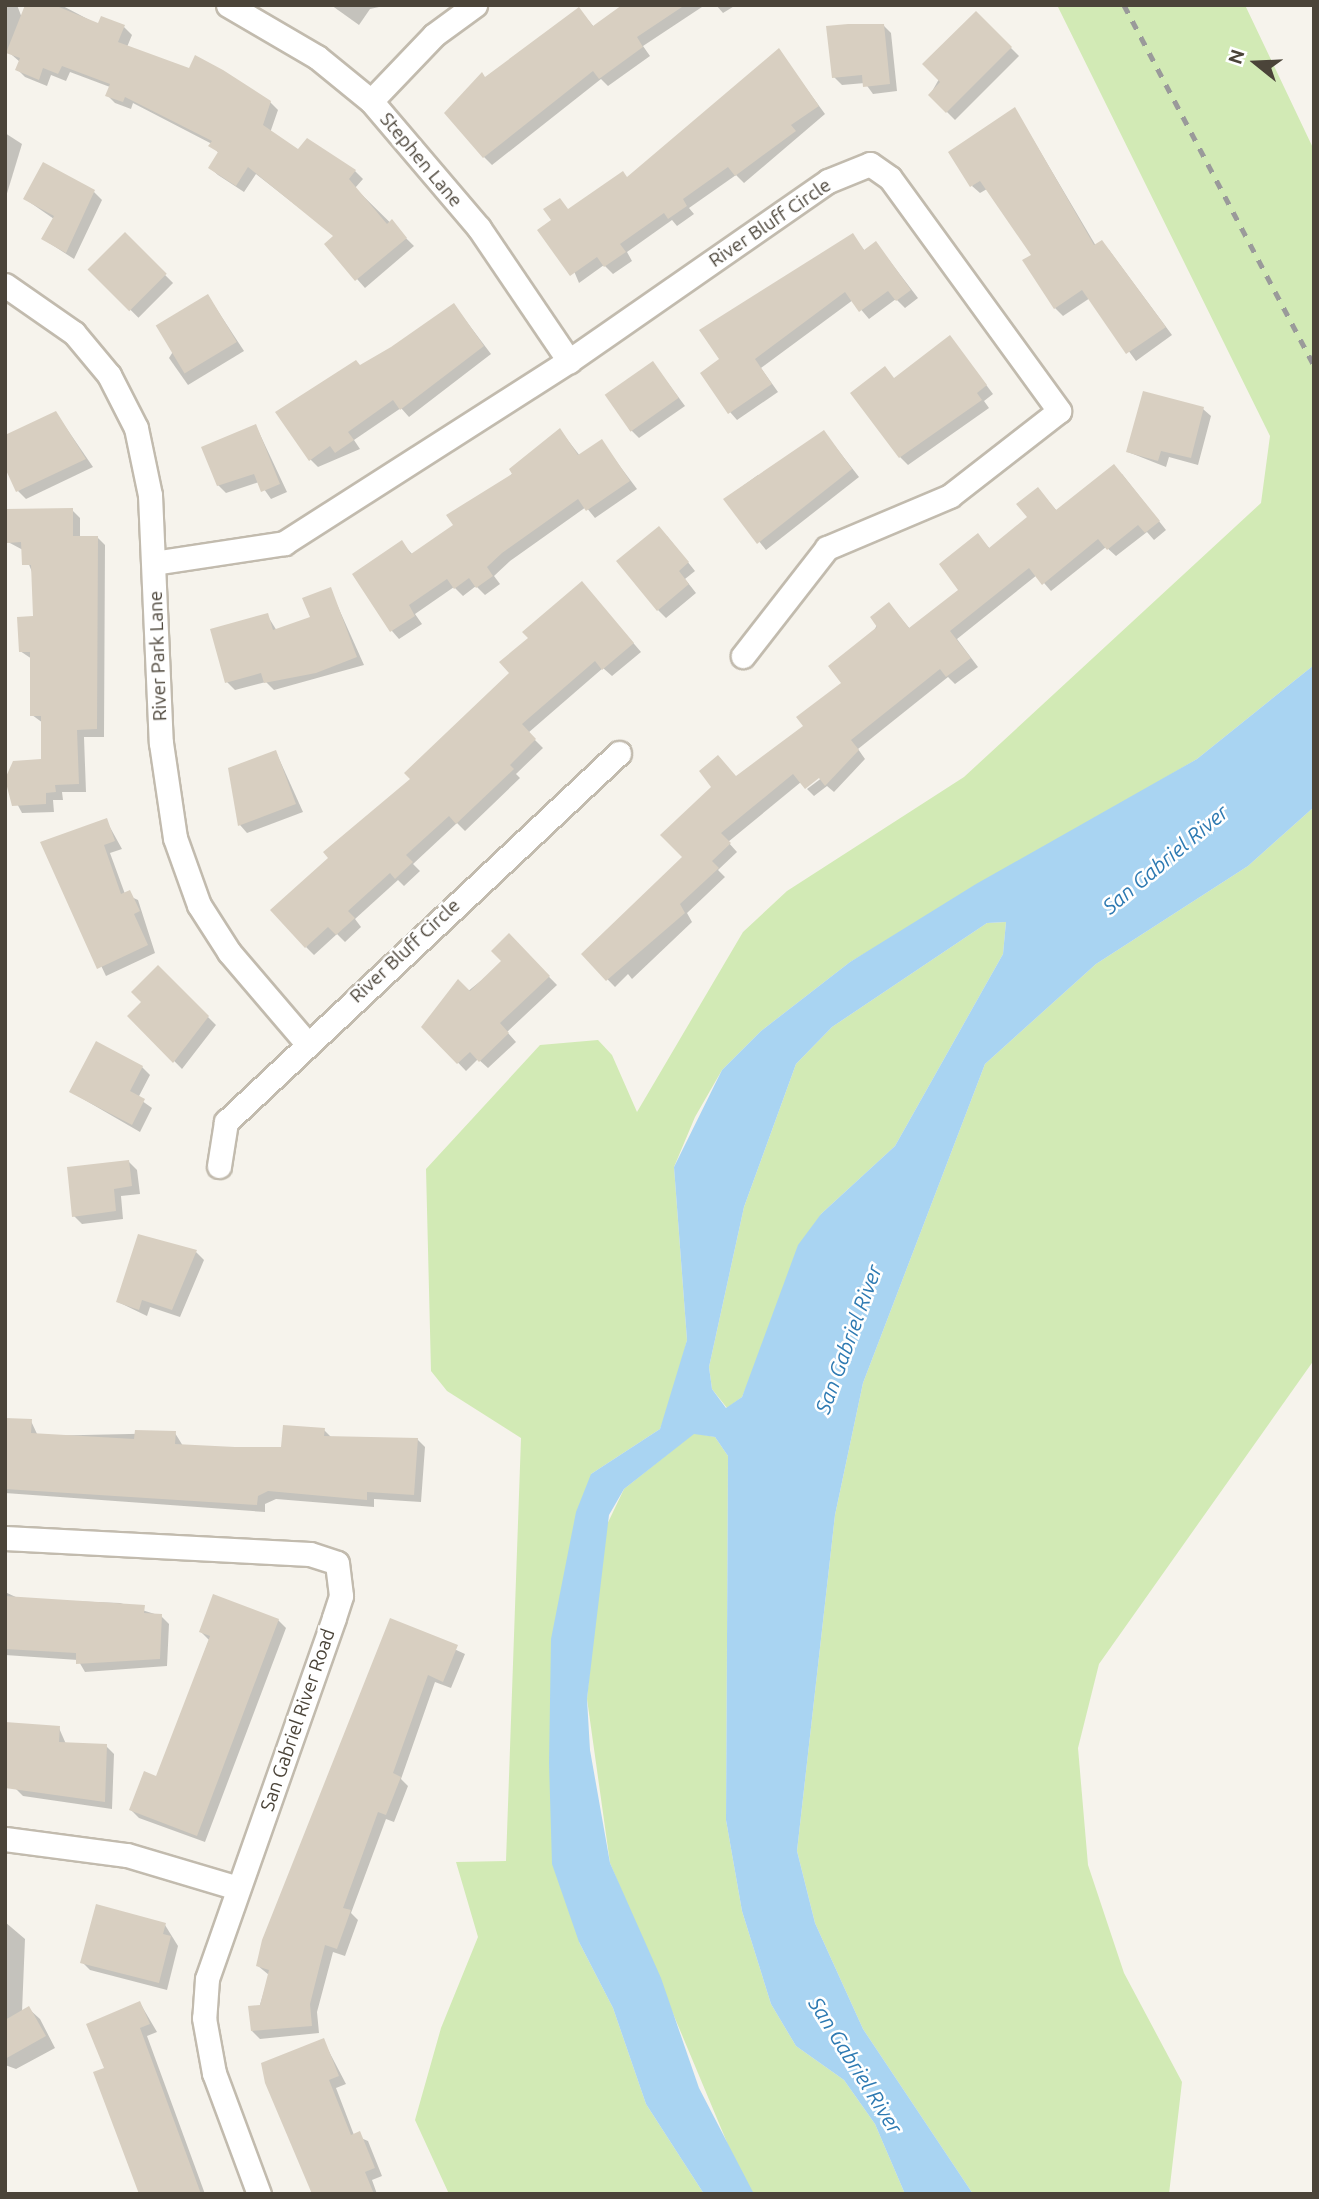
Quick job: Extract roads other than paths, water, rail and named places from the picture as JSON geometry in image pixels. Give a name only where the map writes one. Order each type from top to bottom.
[{"type":"street","name":"Stephen Lane","points":[[228,5],[317,57],[371,100],[480,228],[569,360]]},
{"type":"street","points":[[371,100],[434,35],[475,5]]},
{"type":"street","name":"River Bluff Circle","points":[[154,563],[284,543],[569,360],[828,181],[870,164],[890,178],[1059,411],[950,496],[827,548],[743,656]]},
{"type":"street","name":"River Park Lane","points":[[5,285],[63,322],[121,395],[136,428],[150,495],[161,743],[174,838],[199,905],[223,943],[306,1042]]},
{"type":"street","name":"River Bluff Circle","points":[[219,1166],[226,1122],[306,1042],[619,753]]},
{"type":"street","name":"San Gabriel River Road","points":[[5,1538],[310,1554],[337,1563],[337,1607],[207,1979],[204,2018],[214,2073],[259,2194]]},
{"type":"street","points":[[5,1839],[137,1857],[238,1888]]},
{"type":"water","name":"San Gabriel River","points":[[1314,665],[1314,807],[1248,866],[1096,964],[985,1064],[863,1383],[835,1515],[797,1851],[815,1923],[863,2029],[973,2194],[905,2194],[875,2124],[844,2080],[796,2046],[771,2004],[742,1911],[726,1820],[728,1456],[715,1437],[694,1434],[624,1489],[609,1515],[587,1699],[590,1750],[610,1863],[661,1978],[699,2088],[754,2194],[704,2194],[646,2104],[613,2008],[579,1942],[552,1864],[549,1763],[551,1639],[576,1512],[591,1474],[660,1429],[687,1340],[674,1167],[722,1070],[761,1031],[850,962],[976,884],[1197,759]],"holes":[[[1006,922],[1003,954],[895,1146],[821,1214],[798,1245],[742,1397],[726,1408],[712,1389],[709,1367],[744,1207],[796,1064],[832,1027],[987,923]]]},
{"type":"railway","points":[[1124,5],[1314,365]]}]
